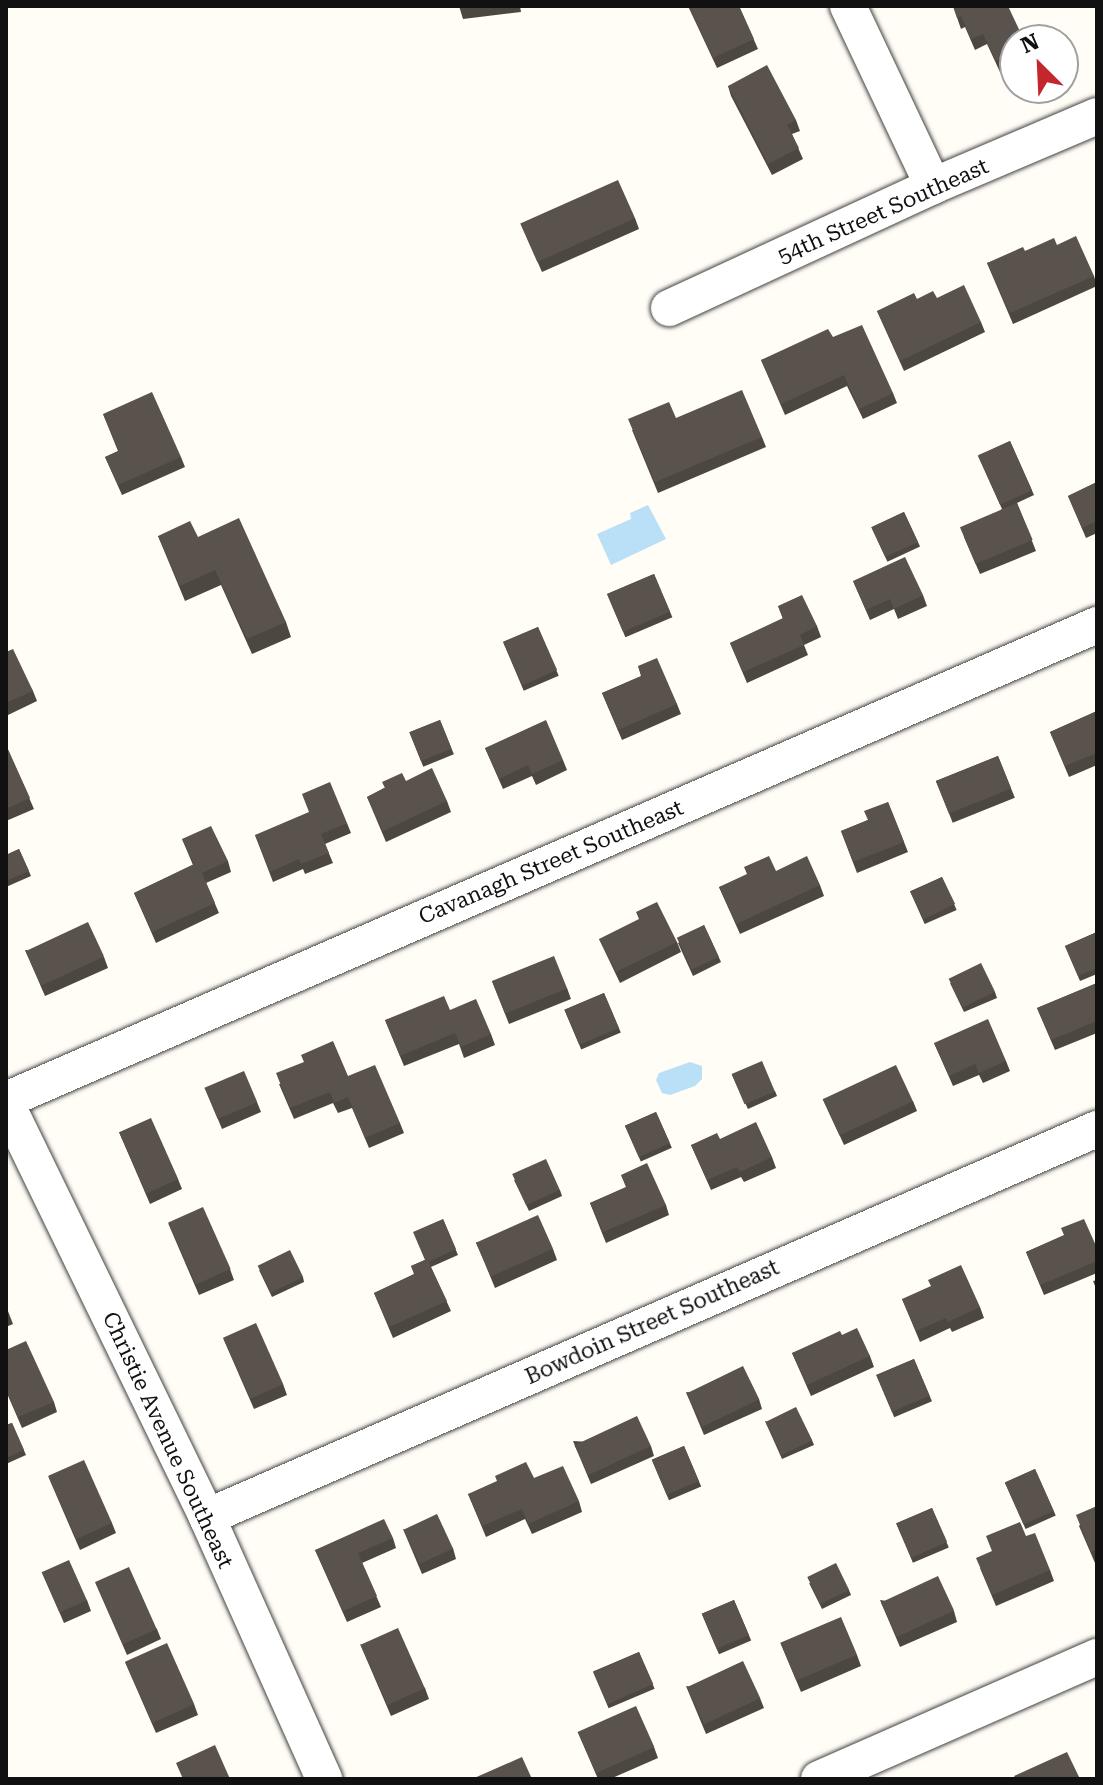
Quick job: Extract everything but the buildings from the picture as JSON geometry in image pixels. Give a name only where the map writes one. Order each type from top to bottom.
[{"type":"street","points":[[848,6],[933,186]]},
{"type":"street","name":"54th Street Southeast","points":[[669,308],[933,186],[1097,116]]},
{"type":"street","name":"Cavanagh Street Southeast","points":[[6,1101],[1097,625]]},
{"type":"street","name":"Christie Avenue Southeast","points":[[6,1101],[207,1517],[324,1779]]},
{"type":"street","name":"Bowdoin Street Southeast","points":[[207,1517],[1097,1129]]},
{"type":"street","points":[[819,1779],[1097,1657]]},
{"type":"water","points":[[648,505],[666,539],[611,565],[597,534],[631,519],[630,513]]},
{"type":"water","points":[[690,1062],[702,1066],[702,1079],[695,1086],[670,1095],[662,1093],[656,1080],[659,1073]]}]
